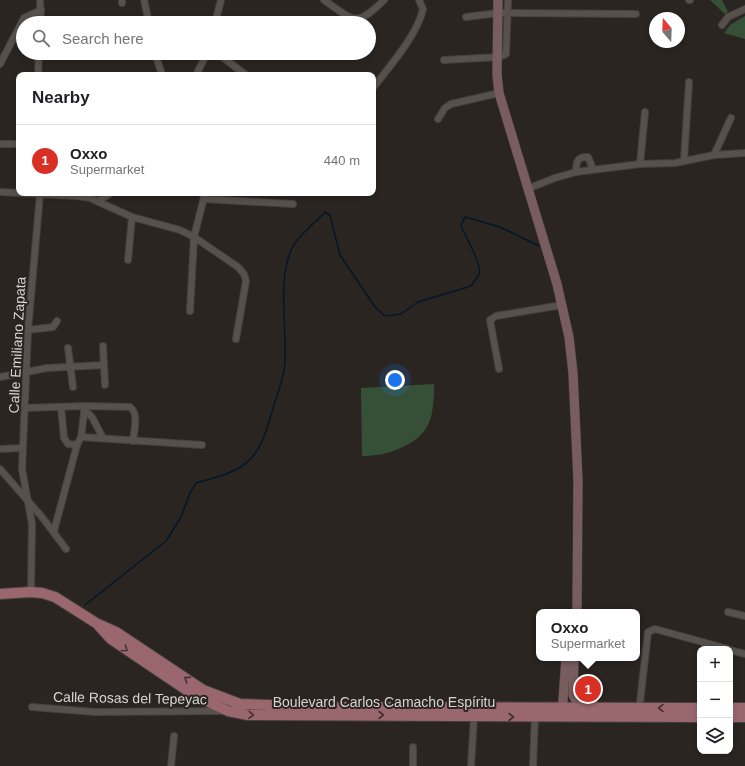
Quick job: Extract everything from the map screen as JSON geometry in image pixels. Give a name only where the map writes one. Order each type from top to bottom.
[{"type":"main road","points":[[498,0],[503,13],[497,74],[499,93],[562,305],[569,337],[574,380],[579,549],[576,590],[573,597],[571,609]]},
{"type":"main road","points":[[576,590],[578,597],[577,609]]},
{"type":"main road","name":"Boulevard Carlos Camacho Espíritu","points":[[0,594],[31,592],[55,597],[96,623],[116,632],[203,690],[240,704],[288,707],[535,712],[639,712],[697,708]]},
{"type":"main road","name":"Boulevard Carlos Camacho Espíritu","points":[[96,623],[111,639],[158,672],[194,695],[228,711],[248,715],[474,717],[535,712]]},
{"type":"main road","points":[[562,712],[566,661]]},
{"type":"main road","points":[[574,661],[573,695],[575,699],[597,707]]},
{"type":"main road","points":[[563,695],[573,695]]},
{"type":"main road","name":"Boulevard Carlos Camacho Espíritu","points":[[562,712],[597,707],[697,717]]},
{"type":"main road","points":[[733,708],[745,708]]},
{"type":"main road","points":[[733,717],[745,717]]},
{"type":"street","points":[[40,0],[41,16]]},
{"type":"street","points":[[144,0],[147,16]]},
{"type":"street","points":[[217,16],[221,0]]},
{"type":"street","points":[[324,0],[344,14],[351,16]]},
{"type":"street","points":[[364,16],[372,13],[384,0]]},
{"type":"street","points":[[376,84],[401,51],[417,23],[423,9],[419,0]]},
{"type":"street","points":[[503,13],[508,0]]},
{"type":"street","points":[[722,25],[728,17],[745,9]]},
{"type":"street","points":[[28,16],[41,10]]},
{"type":"street","points":[[466,17],[503,13],[636,14]]},
{"type":"street","points":[[0,64],[16,33]]},
{"type":"street","points":[[444,60],[499,57]]},
{"type":"street","points":[[38,72],[39,60]]},
{"type":"street","points":[[157,60],[161,72]]},
{"type":"street","points":[[197,72],[203,60]]},
{"type":"street","points":[[226,60],[242,72]]},
{"type":"street","points":[[684,160],[689,82]]},
{"type":"street","points":[[438,119],[445,108],[451,104],[499,93]]},
{"type":"street","points":[[640,164],[646,112]]},
{"type":"street","points":[[714,155],[731,118]]},
{"type":"street","points":[[0,144],[16,144]]},
{"type":"street","points":[[527,189],[555,178],[593,169],[640,164],[675,163],[714,155],[745,153]]},
{"type":"street","points":[[576,172],[576,163],[583,157],[588,158],[593,169]]},
{"type":"street","points":[[0,192],[16,193]]},
{"type":"street","name":"Calle Emiliano Zapata","points":[[31,592],[32,524],[22,469],[28,330],[40,196]]},
{"type":"street","points":[[77,196],[98,201],[132,218],[180,230],[194,237],[238,267],[244,274],[246,280],[236,339]]},
{"type":"street","points":[[98,201],[106,196]]},
{"type":"street","points":[[190,311],[194,237],[204,196],[293,204]]},
{"type":"street","points":[[128,260],[132,218]]},
{"type":"street","points":[[499,369],[489,322],[491,318],[562,305]]},
{"type":"street","points":[[28,330],[50,328],[55,326],[57,321]]},
{"type":"street","points":[[103,346],[105,385]]},
{"type":"street","points":[[68,348],[73,387]]},
{"type":"street","points":[[0,377],[47,368],[104,365]]},
{"type":"street","points":[[25,408],[127,406],[132,408],[135,415],[133,441]]},
{"type":"street","points":[[61,407],[64,438],[68,444],[77,445]]},
{"type":"street","points":[[54,531],[77,445],[81,437],[84,408]]},
{"type":"street","points":[[84,408],[92,417],[103,438]]},
{"type":"street","points":[[81,437],[202,445]]},
{"type":"street","points":[[0,449],[23,448]]},
{"type":"street","points":[[0,469],[54,531],[66,549]]},
{"type":"street","points":[[728,612],[745,616]]},
{"type":"street","points":[[639,712],[648,632],[655,629],[718,646]]},
{"type":"street","points":[[733,650],[745,654]]},
{"type":"street","name":"Calle Rosas del Tepeyac","points":[[32,707],[95,712],[228,711]]},
{"type":"street","points":[[533,766],[535,712]]},
{"type":"street","points":[[471,766],[474,717]]},
{"type":"street","points":[[171,766],[174,736]]},
{"type":"street","points":[[412,766],[413,747]]},
{"type":"green space","points":[[710,0],[722,0],[728,12],[725,14]]},
{"type":"green space","points":[[745,16],[745,39],[724,33],[730,25]]},
{"type":"green space","points":[[434,384],[431,416],[424,431],[418,438],[409,444],[389,452],[362,456],[361,388]]},
{"type":"waterway","points":[[85,605],[166,541],[181,517],[190,493],[196,483],[238,468],[255,454],[266,430],[282,382],[285,362],[284,289],[287,261],[294,244],[325,212],[330,215],[340,255],[375,307],[385,316],[401,314],[418,302],[471,286],[480,273],[475,255],[461,226],[465,217],[500,227],[539,246]]},
{"type":"place","name":"Oxxo","points":[[588,689]]}]
